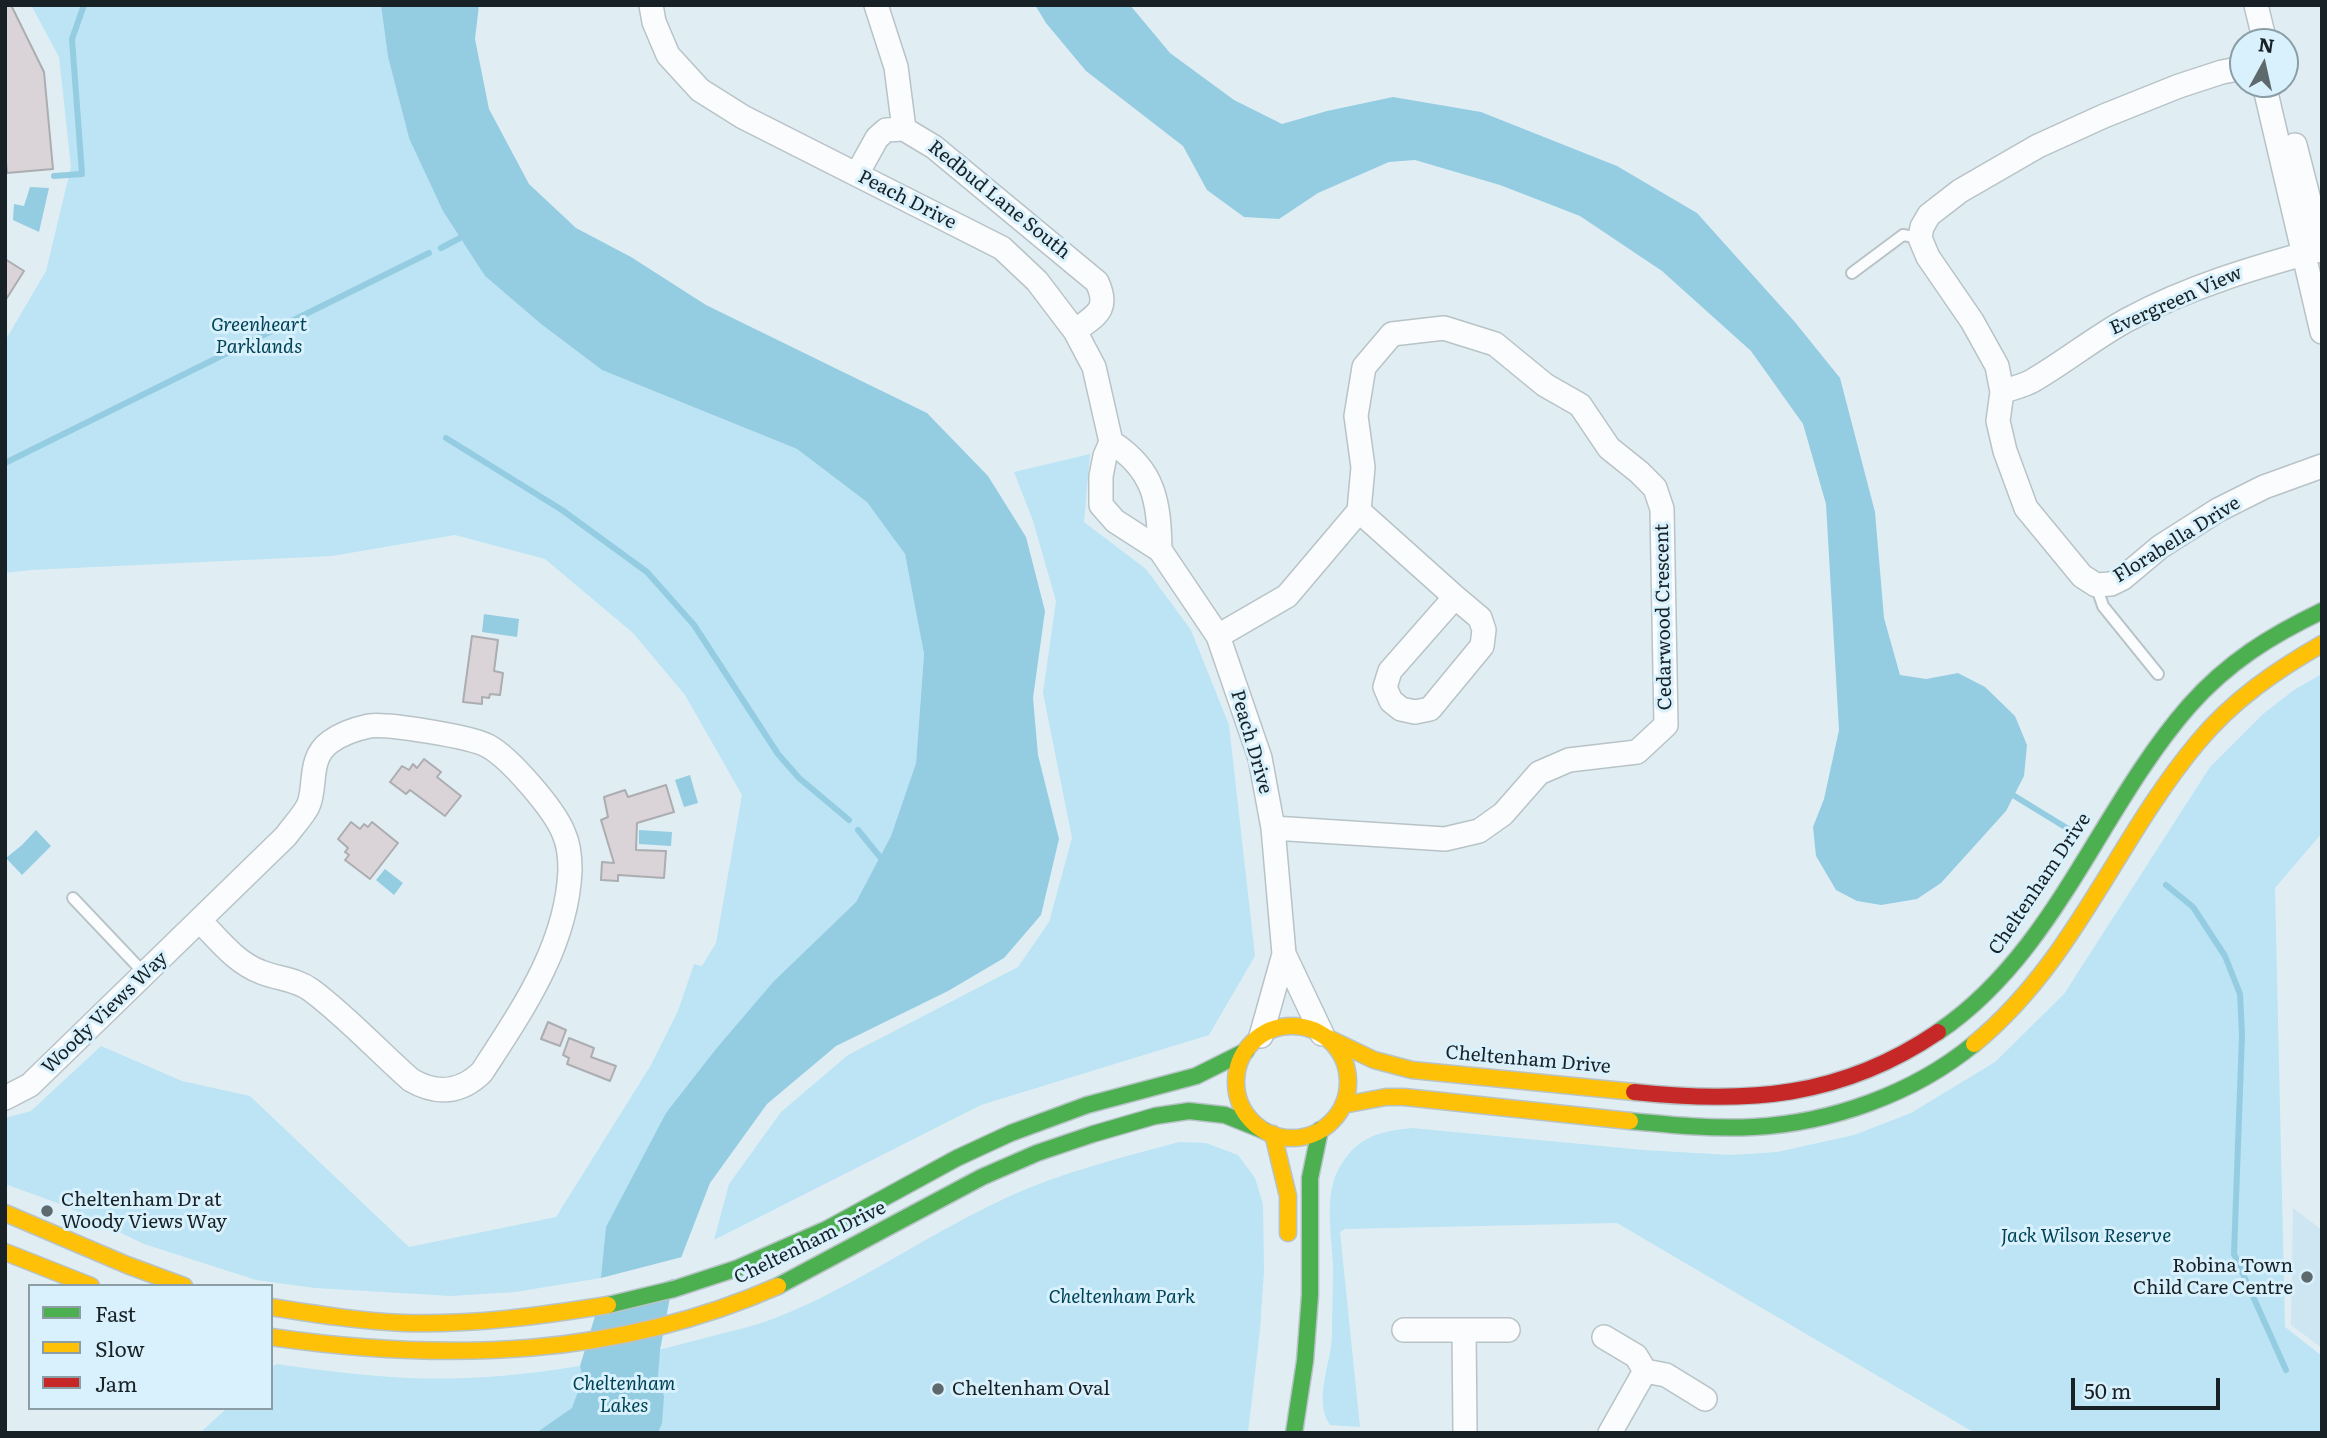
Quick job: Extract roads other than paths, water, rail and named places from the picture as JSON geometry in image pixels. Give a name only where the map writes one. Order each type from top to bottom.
[{"type":"main road","name":"Cheltenham Drive","points":[[1324,1036],[1374,1060],[1412,1070],[1716,1098],[1783,1094],[1847,1079],[1933,1036],[1958,1018],[2006,972],[2050,913],[2139,770],[2183,711],[2210,684],[2268,638],[2322,611]]},
{"type":"main road","points":[[1343,1105],[1386,1097],[1404,1097],[1686,1126],[1756,1127],[1823,1117],[1884,1097],[1944,1064],[1972,1045],[2022,1000],[2050,967],[2164,788],[2203,734],[2247,691],[2269,674],[2322,644]]},
{"type":"main road","points":[[1287,1026],[1309,1028],[1324,1036],[1338,1049],[1346,1064],[1348,1089],[1343,1105],[1334,1119],[1320,1130],[1294,1138],[1269,1132],[1252,1121],[1242,1108],[1237,1094],[1237,1071],[1253,1043],[1273,1029],[1287,1026]]},
{"type":"main road","name":"Cheltenham Drive","points":[[273,1307],[359,1319],[409,1322],[494,1320],[547,1315],[634,1299],[712,1277],[798,1243],[980,1146],[1111,1098],[1189,1079],[1222,1065],[1253,1043]]},
{"type":"main road","name":"Cheltenham Drive","points":[[273,1337],[356,1349],[459,1353],[541,1349],[617,1336],[711,1312],[777,1287],[990,1174],[1083,1136],[1141,1120],[1199,1111],[1226,1116],[1269,1132]]},
{"type":"main road","points":[[1294,1433],[1305,1361],[1310,1294],[1310,1178],[1320,1130]]},
{"type":"main road","points":[[1269,1132],[1288,1196],[1288,1250]]},
{"type":"main road","points":[[5,1213],[179,1284]]},
{"type":"main road","points":[[5,1252],[85,1284]]},
{"type":"street","name":"Peach Drive","points":[[651,5],[654,22],[668,55],[700,90],[743,117],[1002,248],[1037,281],[1076,331],[1094,367],[1111,442],[1101,476],[1101,505],[1115,521],[1160,550],[1218,636],[1260,758],[1273,828],[1284,954],[1324,1036]]},
{"type":"street","points":[[857,174],[881,133],[892,128],[904,130],[894,60],[876,5]]},
{"type":"street","points":[[2256,5],[2261,28]]},
{"type":"street","points":[[1921,235],[1929,215],[1960,191],[2038,146],[2179,86],[2229,71]]},
{"type":"street","points":[[2278,98],[2317,251],[2322,332]]},
{"type":"street","name":"Redbud Lane South","points":[[904,130],[922,139],[960,167],[1097,282],[1103,298],[1102,305],[1098,313],[1076,331]]},
{"type":"street","name":"Florabella Drive","points":[[1921,235],[1928,257],[1972,321],[1997,366],[2002,392],[1998,421],[2005,451],[2026,508],[2082,576],[2096,585],[2111,584],[2123,578],[2160,547],[2218,510],[2264,487],[2322,466]]},
{"type":"street","name":"Evergreen View","points":[[2002,392],[2030,382],[2129,319],[2174,298],[2253,267],[2317,251]]},
{"type":"street","name":"Cedarwood Crescent","points":[[1273,828],[1445,839],[1479,831],[1503,814],[1539,773],[1569,760],[1637,752],[1666,726],[1662,509],[1655,488],[1639,471],[1609,448],[1580,405],[1545,385],[1495,344],[1444,328],[1392,334],[1364,367],[1356,416],[1363,467],[1359,510]]},
{"type":"street","points":[[1111,442],[1131,457],[1150,481],[1159,522],[1160,550]]},
{"type":"street","points":[[1218,636],[1287,596],[1359,510],[1480,618],[1484,630],[1482,646],[1430,709],[1415,712],[1401,709],[1391,701],[1385,687],[1390,671],[1455,597]]},
{"type":"street","name":"Woody Views Way","points":[[5,1098],[30,1085],[286,836],[309,804],[315,763],[327,744],[349,731],[372,726],[461,737],[486,745],[517,772],[549,810],[568,844],[570,870],[566,894],[552,949],[540,979],[482,1072],[473,1081],[448,1090],[436,1091],[411,1080],[311,990],[289,979],[251,968],[231,953],[200,920]]},
{"type":"street","name":"Peach Drive","points":[[1253,1043],[1284,954]]},
{"type":"street","points":[[1404,1330],[1508,1330]]},
{"type":"street","points":[[1462,1432],[1464,1330]]},
{"type":"street","points":[[1604,1337],[1636,1356],[1645,1371],[1666,1375],[1705,1399]]},
{"type":"street","points":[[1610,1433],[1645,1371]]},
{"type":"lane","points":[[1852,272],[1903,235],[1921,235]]},
{"type":"lane","points":[[2096,585],[2104,606],[2158,674]]},
{"type":"lane","points":[[73,898],[145,974]]},
{"type":"waterway","points":[[54,176],[82,174],[72,39],[84,5]]},
{"type":"waterway","points":[[441,248],[460,238]]},
{"type":"waterway","points":[[5,463],[429,253]]},
{"type":"waterway","points":[[446,438],[562,510],[647,572],[694,625],[778,754],[799,778],[849,820]]},
{"type":"waterway","points":[[2008,792],[2070,830]]},
{"type":"waterway","points":[[858,830],[880,857]]},
{"type":"waterway","points":[[2166,885],[2193,907],[2225,956],[2240,994],[2242,1035],[2234,1254],[2286,1370]]},
{"type":"place","name":"Cheltenham Dr at Woody Views Way","points":[[47,1211]]},
{"type":"place","name":"Robina Town Child Care Centre","points":[[2307,1277]]},
{"type":"place","name":"Cheltenham Oval","points":[[938,1389]]},
{"type":"park label","name":"Greenheart Parklands","points":[[259,336]]},
{"type":"park label","name":"Jack Wilson Reserve","points":[[2086,1236]]},
{"type":"park label","name":"Cheltenham Park","points":[[1122,1297]]},
{"type":"park label","name":"Cheltenham Lakes","points":[[624,1395]]}]
